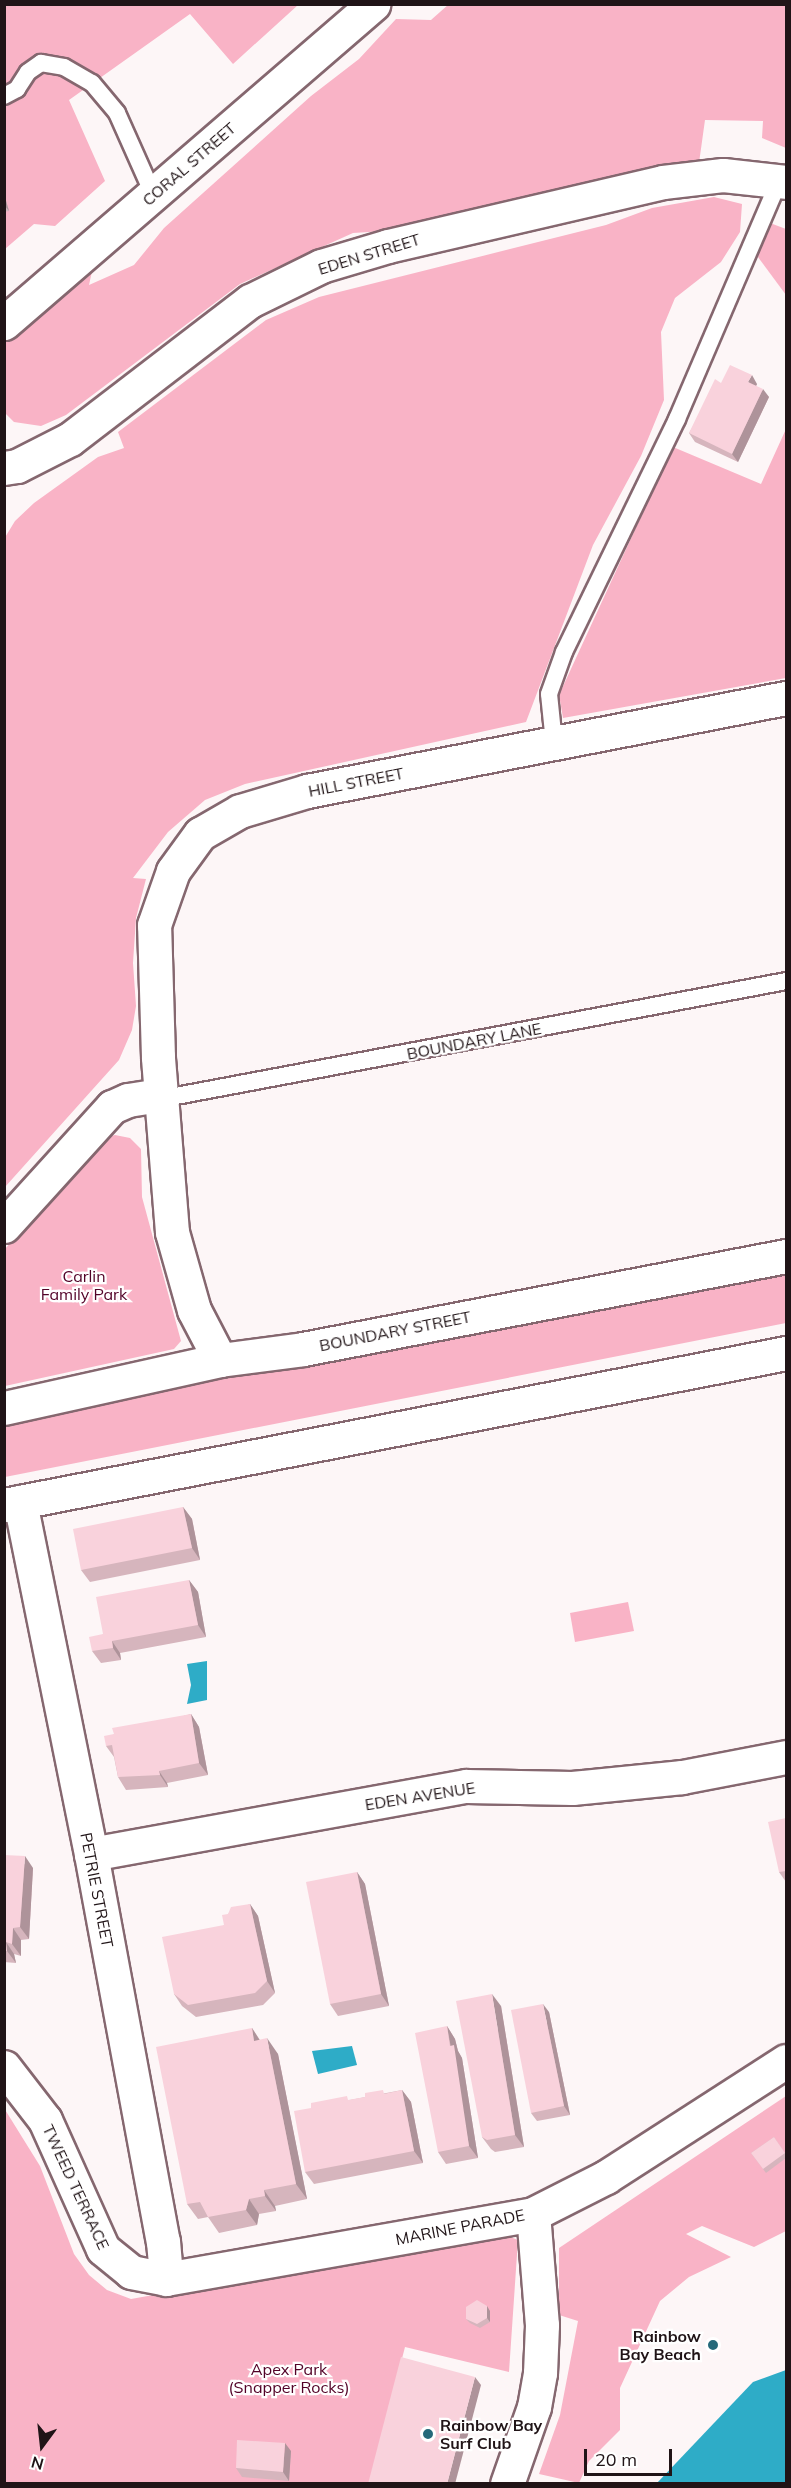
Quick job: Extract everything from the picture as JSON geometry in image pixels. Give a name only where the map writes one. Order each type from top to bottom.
[{"type":"street","name":"CORAL STREET","points":[[4,323],[373,4]]},
{"type":"street","name":"EDEN STREET","points":[[4,468],[17,466],[70,439],[250,301],[321,266],[388,246],[663,182],[723,175],[783,180]]},
{"type":"street","name":"HILL STREET","points":[[160,1097],[154,925],[173,871],[200,834],[240,811],[307,791],[786,698]]},
{"type":"street","points":[[4,1226],[112,1107],[139,1097],[160,1097],[172,1232],[186,1287],[220,1360]]},
{"type":"street","name":"BOUNDARY STREET","points":[[4,1408],[220,1360],[303,1349],[786,1256]]},
{"type":"street","points":[[12,1504],[786,1353]]},
{"type":"street","name":"PETRIE STREET","points":[[12,1504],[91,1854],[163,2241],[166,2279]]},
{"type":"street","name":"EDEN AVENUE","points":[[91,1854],[466,1786],[572,1788],[682,1777],[786,1757]]},
{"type":"street","name":"MARINE PARADE","points":[[166,2279],[533,2214],[606,2176],[786,2061]]},
{"type":"street","name":"TWEED TERRACE","points":[[4,2067],[45,2120],[103,2249],[131,2272],[166,2279]]},
{"type":"street","points":[[507,2484],[534,2407],[540,2373],[542,2325],[533,2214]]},
{"type":"lane","points":[[4,96],[17,89],[28,72],[41,63],[64,67],[92,84],[117,113],[153,194]]},
{"type":"lane","points":[[554,743],[549,694],[564,652],[677,419],[783,180]]},
{"type":"lane","name":"BOUNDARY LANE","points":[[160,1097],[786,981]]},
{"type":"green space","points":[[449,4],[786,5],[786,148],[762,138],[763,121],[705,120],[699,163],[612,177],[432,228],[353,233],[240,284],[66,415],[41,426],[14,422],[5,413],[5,341],[93,267],[89,285],[134,265],[164,228],[311,96],[359,59],[396,19],[431,20]]},
{"type":"green space","points":[[5,5],[298,5],[233,64],[190,14],[69,100],[105,181],[55,226],[34,224],[5,249]]},
{"type":"green space","points":[[714,197],[742,204],[740,232],[721,262],[675,298],[661,332],[664,400],[641,456],[593,545],[526,722],[245,784],[205,800],[168,832],[133,878],[146,879],[136,918],[133,963],[136,1006],[132,1030],[119,1060],[5,1187],[4,539],[15,521],[34,503],[98,457],[124,448],[118,432],[266,320],[319,297],[606,225],[652,208]]},
{"type":"green space","points":[[770,223],[786,229],[786,295],[755,253]]},
{"type":"green space","points":[[786,429],[786,678],[563,718],[559,695],[673,447],[761,484]]},
{"type":"green space","name":"Carlin Family Park","points":[[115,1135],[130,1138],[141,1149],[142,1197],[181,1341],[174,1349],[5,1386],[4,1250],[104,1138]]},
{"type":"green space","points":[[786,1275],[786,1323],[5,1477],[5,1421],[197,1380],[307,1366]]},
{"type":"green space","points":[[628,1602],[634,1631],[575,1642],[570,1613]]},
{"type":"green space","points":[[786,2096],[786,2231],[754,2247],[702,2226],[686,2234],[731,2257],[689,2277],[660,2301],[620,2388],[620,2430],[589,2461],[579,2483],[539,2474],[560,2415],[578,2321],[559,2315],[559,2248]]},
{"type":"green space","name":"Apex Park (Snapper Rocks)","points":[[4,2108],[40,2166],[74,2254],[89,2275],[107,2290],[131,2299],[501,2233],[518,2240],[509,2372],[405,2347],[370,2483],[5,2483]]},
{"type":"water","points":[[207,1661],[207,1700],[187,1704],[191,1685],[187,1664]]},
{"type":"water","points":[[352,2046],[357,2065],[318,2074],[312,2051]]},
{"type":"water","points":[[786,2370],[786,2483],[657,2483],[753,2382]]},
{"type":"building","points":[[730,365],[752,375],[748,382],[763,389],[732,454],[689,433],[715,379],[721,383]]},
{"type":"building","points":[[183,1507],[192,1548],[81,1570],[73,1529]]},
{"type":"building","points":[[189,1580],[198,1625],[112,1641],[113,1648],[92,1651],[89,1637],[103,1634],[96,1597]]},
{"type":"building","points":[[191,1714],[199,1763],[159,1771],[160,1775],[118,1777],[112,1745],[106,1746],[104,1736],[114,1734],[112,1728]]},
{"type":"building","points":[[786,1818],[786,1871],[779,1872],[768,1822]]},
{"type":"building","points":[[4,1855],[25,1856],[20,1927],[13,1928],[12,1944],[6,1942],[7,1951],[4,1951]]},
{"type":"building","points":[[357,1872],[381,1994],[330,2004],[306,1882]]},
{"type":"building","points":[[250,1904],[267,1981],[255,1993],[188,2005],[174,1994],[162,1937],[224,1925],[222,1915],[228,1914],[231,1907]]},
{"type":"building","points":[[492,1994],[515,2135],[487,2140],[482,2137],[456,2001]]},
{"type":"building","points":[[543,2004],[564,2106],[531,2113],[511,2010]]},
{"type":"building","points":[[447,2026],[450,2046],[454,2045],[469,2146],[438,2152],[415,2033]]},
{"type":"building","points":[[252,2028],[254,2041],[267,2038],[296,2184],[264,2190],[265,2196],[249,2199],[246,2210],[208,2217],[200,2202],[187,2204],[156,2047]]},
{"type":"building","points":[[383,2090],[384,2094],[402,2090],[414,2151],[305,2172],[294,2111],[311,2108],[311,2103],[347,2096],[348,2100],[365,2097],[365,2093]]},
{"type":"building","points":[[774,2137],[785,2153],[763,2169],[751,2153]]},
{"type":"building","points":[[477,2300],[487,2306],[487,2318],[477,2324],[466,2319],[466,2307]]},
{"type":"building","name":"Rainbow Bay Surf Club","points":[[401,2357],[475,2377],[447,2484],[368,2484]]},
{"type":"building","points":[[237,2440],[285,2443],[283,2472],[236,2468]]},
{"type":"place","name":"Rainbow Bay Beach","points":[[713,2345]]},
{"type":"place","name":"Rainbow Bay Surf Club","points":[[428,2434]]}]
